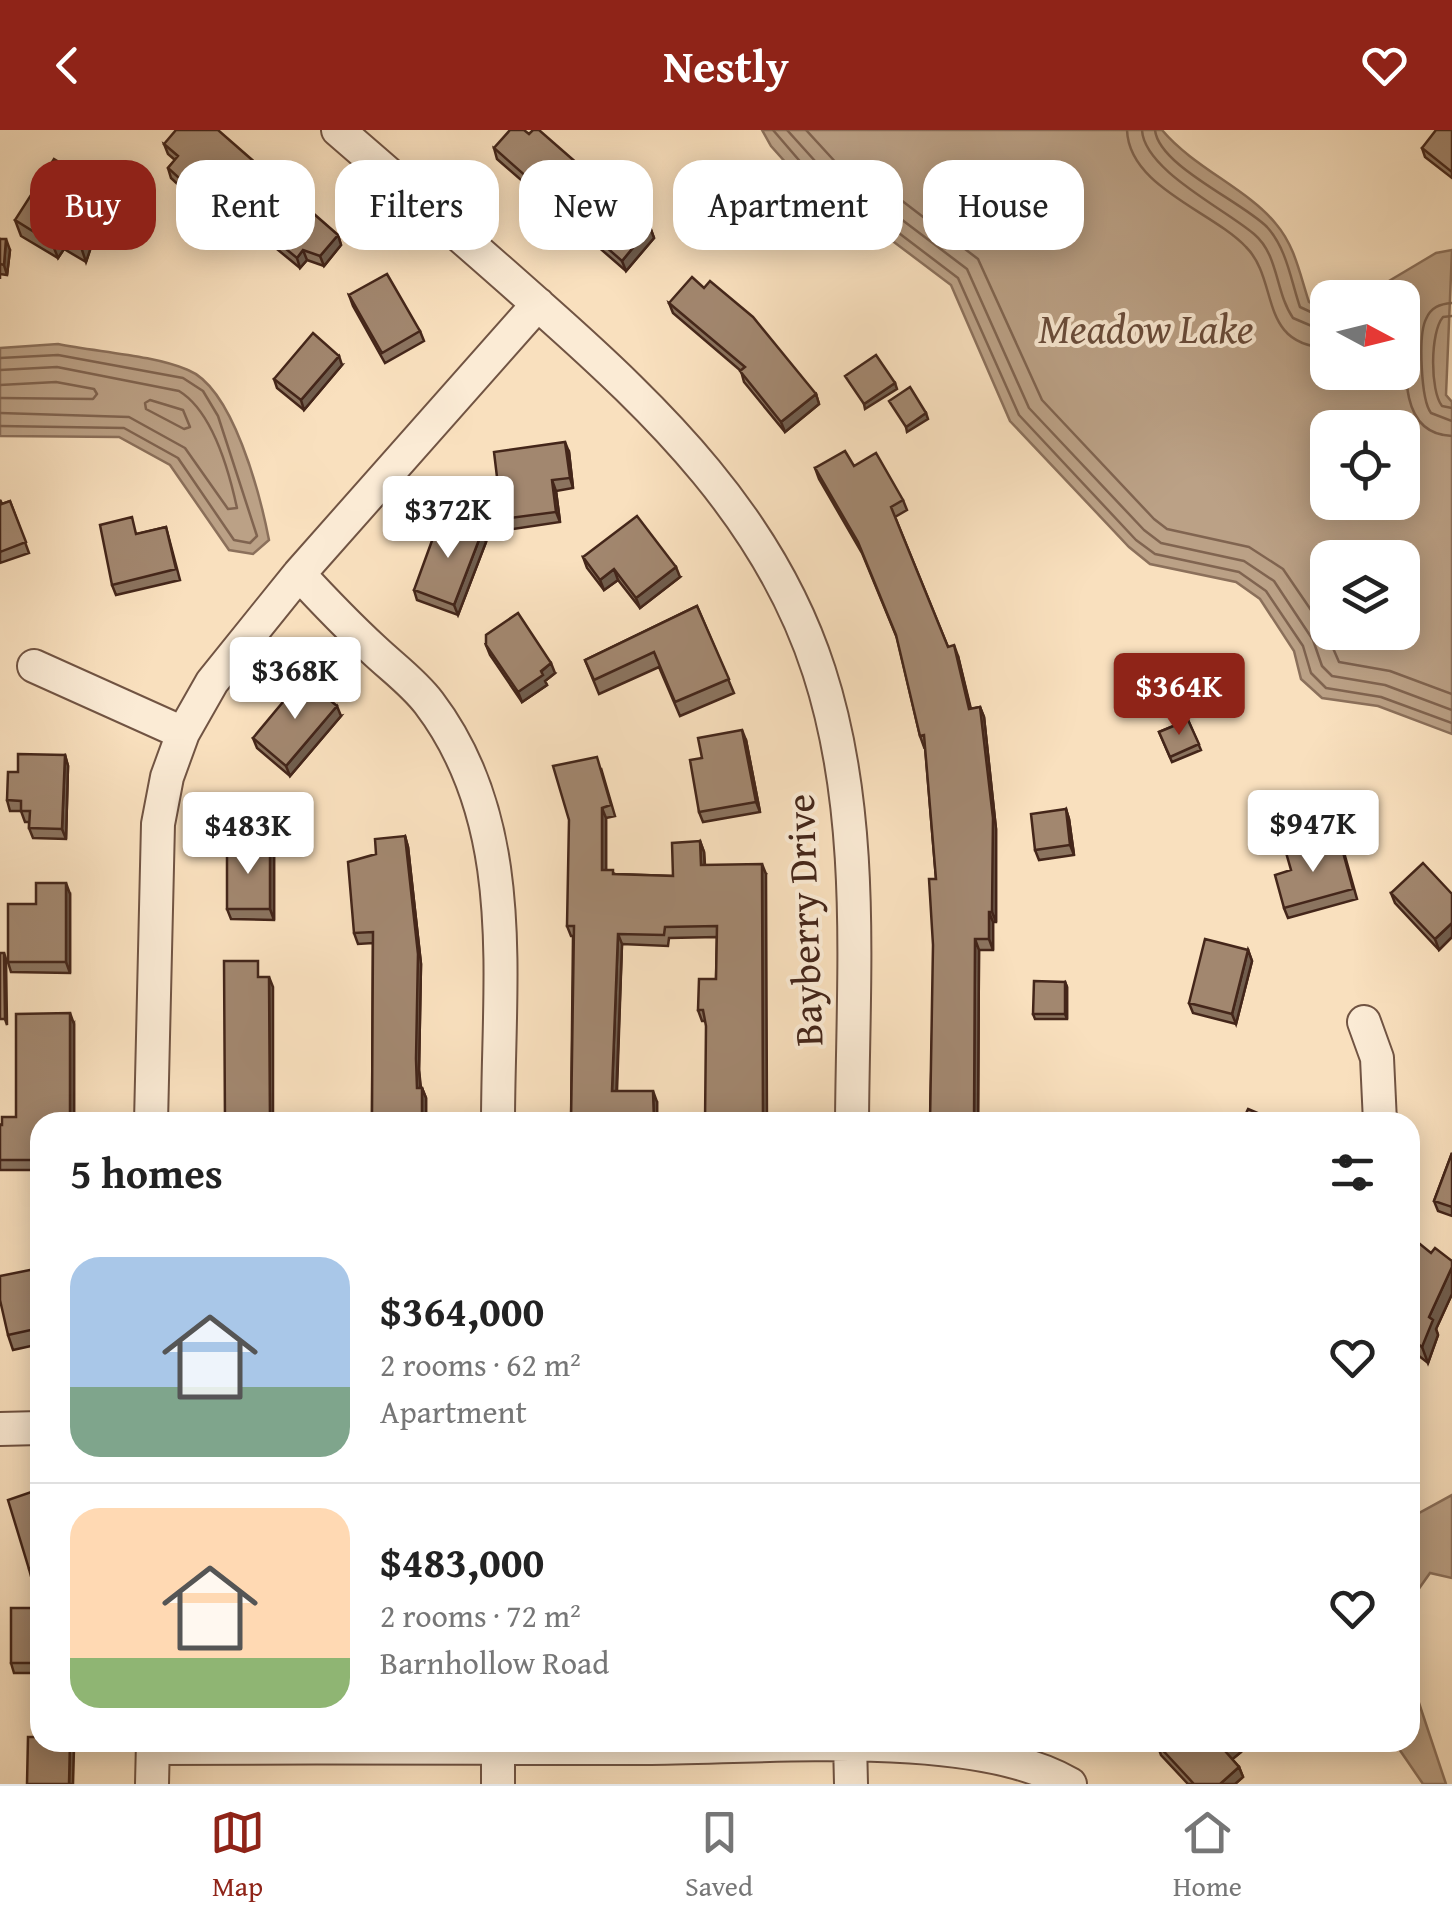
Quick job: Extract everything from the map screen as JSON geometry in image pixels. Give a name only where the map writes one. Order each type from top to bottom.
[{"type":"street","name":"Bayberry Drive","points":[[338,130],[642,397],[718,483],[750,530],[792,606],[819,671],[846,805],[854,890],[852,1112]]},
{"type":"street","points":[[152,1112],[158,824],[167,777],[183,734],[212,682],[299,574],[538,304]]},
{"type":"street","points":[[299,574],[427,700],[459,747],[479,790],[498,884],[498,1112]]},
{"type":"street","points":[[34,666],[183,734]]},
{"type":"street","points":[[1364,1022],[1377,1058],[1380,1112]]},
{"type":"street","points":[[0,1429],[30,1428]]},
{"type":"street","points":[[152,1784],[153,1752]]},
{"type":"street","points":[[498,1752],[498,1784]]},
{"type":"street","points":[[850,1752],[850,1784]]},
{"type":"street","points":[[959,1752],[990,1754],[1030,1764],[1070,1784]]},
{"type":"water","name":"Meadow Lake","points":[[762,130],[1162,130],[1189,156],[1264,211],[1283,233],[1310,303],[1310,390],[1420,390],[1420,280],[1391,280],[1436,253],[1452,250],[1446,395],[1452,402],[1452,734],[1378,706],[1322,698],[1301,679],[1294,651],[1260,599],[1236,582],[1150,564],[1129,547],[1010,421],[951,285],[903,249],[903,160],[783,160]]},
{"type":"water","points":[[58,344],[158,361],[188,370],[204,381],[218,398],[242,444],[269,540],[253,554],[229,550],[170,465],[119,437],[0,436],[0,348]]},
{"type":"water","points":[[1452,1495],[1452,1578],[1430,1573],[1420,1587],[1420,1513]]},
{"type":"water","points":[[1420,1706],[1446,1784],[1423,1784],[1401,1752],[1420,1752]]},
{"type":"building","points":[[176,130],[218,130],[252,160],[176,160],[176,175],[168,168],[178,156],[164,144]]},
{"type":"building","points":[[510,130],[529,134],[539,130],[573,160],[519,160],[519,170],[494,148]]},
{"type":"building","points":[[1436,130],[1452,130],[1452,172],[1422,148]]},
{"type":"building","points":[[30,197],[30,229],[15,220]]},
{"type":"building","points":[[315,215],[335,232],[335,238],[320,256],[303,250],[315,250]]},
{"type":"building","points":[[0,239],[6,239],[4,265],[0,264]]},
{"type":"building","points":[[287,250],[303,250],[297,258]]},
{"type":"building","points":[[610,250],[631,250],[622,261]]},
{"type":"building","points":[[387,274],[420,331],[382,353],[349,295]]},
{"type":"building","points":[[692,277],[704,288],[710,281],[753,317],[816,394],[781,422],[740,371],[745,367],[669,303]]},
{"type":"building","points":[[313,333],[339,356],[301,400],[274,379]]},
{"type":"building","points":[[876,355],[895,383],[864,404],[845,376]]},
{"type":"building","points":[[910,387],[926,413],[906,427],[889,401]]},
{"type":"building","points":[[565,442],[570,478],[552,480],[556,512],[502,519],[494,452]]},
{"type":"building","points":[[845,451],[854,466],[876,453],[903,500],[891,507],[948,647],[954,645],[969,709],[980,707],[993,818],[992,912],[989,939],[975,939],[974,1112],[930,1112],[933,945],[929,879],[936,879],[924,735],[920,736],[896,635],[858,542],[815,468]]},
{"type":"building","points":[[0,500],[2,504],[10,501],[26,542],[0,552]]},
{"type":"building","points":[[441,516],[482,532],[454,605],[414,590]]},
{"type":"building","points":[[637,516],[676,567],[636,598],[614,569],[600,580],[583,557]]},
{"type":"building","points":[[132,517],[136,534],[166,527],[176,569],[112,585],[100,525]]},
{"type":"building","points":[[697,606],[729,679],[675,702],[654,652],[594,680],[585,660]]},
{"type":"building","points":[[518,613],[551,663],[541,671],[543,675],[518,692],[486,645],[486,635]]},
{"type":"building","points":[[303,678],[337,706],[286,766],[253,738]]},
{"type":"building","points":[[1188,720],[1199,744],[1170,757],[1159,732]]},
{"type":"building","points":[[742,730],[756,802],[699,812],[690,760],[702,758],[698,738]]},
{"type":"building","points":[[18,754],[65,755],[62,829],[29,828],[30,811],[21,811],[21,801],[7,800],[8,772],[18,772]]},
{"type":"building","points":[[597,757],[611,805],[602,808],[602,870],[613,870],[613,874],[673,876],[672,843],[700,841],[701,865],[762,864],[763,1112],[705,1112],[706,1026],[703,1010],[698,1010],[699,979],[716,979],[717,926],[665,927],[664,935],[618,934],[612,1091],[653,1091],[654,1112],[571,1112],[574,926],[567,926],[569,820],[553,766]]},
{"type":"building","points":[[1066,809],[1070,845],[1035,850],[1031,814]]},
{"type":"building","points":[[405,836],[418,954],[416,1059],[422,1112],[372,1112],[373,932],[354,933],[348,862],[376,854],[375,839]]},
{"type":"building","points":[[1309,842],[1313,853],[1341,845],[1353,889],[1284,908],[1275,875],[1291,870],[1285,849]]},
{"type":"building","points":[[227,844],[270,845],[270,909],[227,909]]},
{"type":"building","points":[[1423,863],[1452,894],[1452,923],[1435,939],[1391,893]]},
{"type":"building","points":[[36,883],[66,883],[66,962],[8,962],[8,904],[36,904]]},
{"type":"building","points":[[1205,939],[1248,950],[1232,1014],[1189,1003]]},
{"type":"building","points":[[0,953],[4,953],[5,1019],[0,1019]]},
{"type":"building","points":[[224,961],[258,961],[258,977],[269,977],[270,1112],[225,1112]]},
{"type":"building","points":[[1034,981],[1065,982],[1065,1014],[1033,1014]]},
{"type":"building","points":[[70,1013],[70,1112],[30,1112],[30,1160],[0,1160],[2,1117],[16,1117],[16,1014]]},
{"type":"building","points":[[1452,1153],[1452,1207],[1434,1201]]},
{"type":"building","points":[[1420,1244],[1431,1253],[1435,1248],[1452,1261],[1429,1317],[1433,1320],[1422,1347]]},
{"type":"building","points":[[30,1270],[30,1330],[8,1335],[0,1300],[0,1276]]},
{"type":"building","points":[[30,1492],[30,1569],[29,1569],[8,1500]]},
{"type":"building","points":[[11,1608],[30,1608],[30,1663],[11,1663]]},
{"type":"building","points":[[28,1737],[30,1752],[70,1752],[69,1784],[27,1784]]},
{"type":"building","points":[[1164,1752],[1226,1752],[1239,1767],[1220,1784],[1194,1784]]}]
